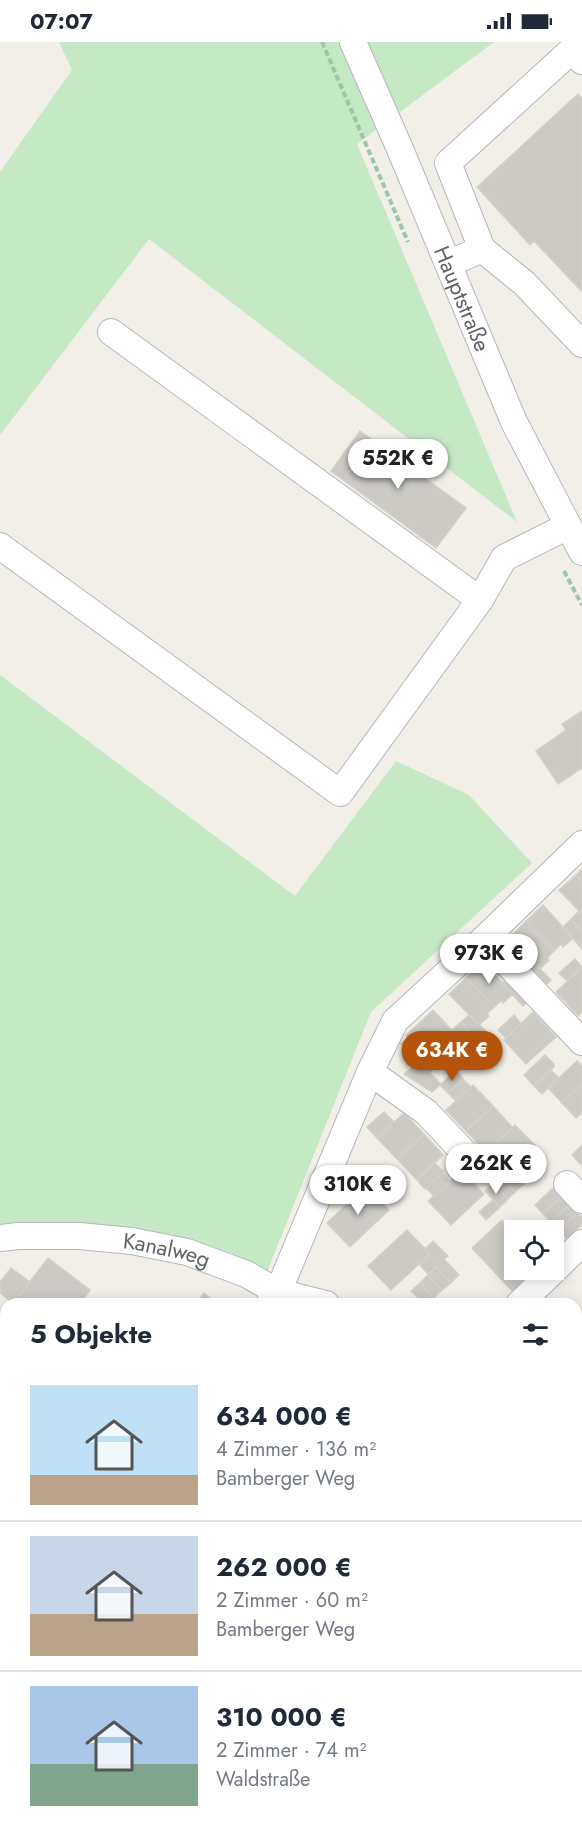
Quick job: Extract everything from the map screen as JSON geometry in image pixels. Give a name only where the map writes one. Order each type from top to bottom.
[{"type":"street","name":"Hauptstraße","points":[[353,42],[513,422],[582,552]]},
{"type":"street","points":[[582,61],[572,50],[448,163],[482,249],[524,283],[582,345]]},
{"type":"street","points":[[448,264],[482,249]]},
{"type":"street","points":[[111,332],[480,600]]},
{"type":"street","points":[[0,546],[340,793],[480,600],[504,558],[568,526]]},
{"type":"street","points":[[274,1298],[370,1071],[395,1021],[582,844]]},
{"type":"street","points":[[484,939],[582,1042]]},
{"type":"street","points":[[370,1071],[426,1112],[474,1163]]},
{"type":"street","name":"Kanalweg","points":[[0,1238],[79,1236],[132,1241],[195,1255],[246,1274],[274,1298]]},
{"type":"street","points":[[525,1298],[582,1243]]},
{"type":"green space","points":[[59,42],[494,42],[357,144],[517,522],[149,239],[0,435],[0,172],[72,70]]},
{"type":"green space","points":[[0,675],[295,896],[396,761],[469,795],[532,863],[371,1012],[267,1272],[201,1243],[178,1238],[102,1225],[38,1222],[0,1224]]},
{"type":"building","points":[[578,94],[582,98],[582,292],[534,241],[530,245],[477,187]]},
{"type":"building","points":[[360,431],[466,508],[436,548],[331,471]]},
{"type":"building","points":[[582,711],[582,768],[558,784],[536,751],[566,730],[562,724]]},
{"type":"building","points":[[582,869],[582,881],[576,875]]},
{"type":"building","points":[[576,875],[582,881],[582,914],[559,890]]},
{"type":"building","points":[[543,905],[573,938],[563,947],[561,944],[554,951],[526,921]]},
{"type":"building","points":[[579,911],[582,914],[582,931],[571,919]]},
{"type":"building","points":[[571,919],[582,931],[582,949],[563,927]]},
{"type":"building","points":[[526,921],[554,951],[540,969],[510,937]]},
{"type":"building","points":[[529,958],[551,980],[545,986],[521,966]]},
{"type":"building","points":[[575,959],[582,967],[567,981],[559,973]]},
{"type":"building","points":[[483,962],[513,994],[494,1007],[466,978]]},
{"type":"building","points":[[582,967],[582,1012],[578,1016],[556,992]]},
{"type":"building","points":[[511,975],[529,1000],[523,1006],[502,983]]},
{"type":"building","points":[[466,978],[494,1007],[487,1014],[489,1016],[479,1025],[449,994]]},
{"type":"building","points":[[433,1010],[462,1041],[444,1055],[416,1026]]},
{"type":"building","points":[[533,1012],[556,1037],[526,1064],[504,1040]]},
{"type":"building","points":[[469,1015],[491,1036],[482,1045],[461,1022]]},
{"type":"building","points":[[514,1015],[521,1024],[506,1038],[498,1030]]},
{"type":"building","points":[[461,1022],[482,1045],[473,1053],[452,1030]]},
{"type":"building","points":[[416,1026],[444,1055],[437,1062],[439,1064],[429,1073],[401,1044],[408,1038],[406,1035]]},
{"type":"building","points":[[545,1055],[554,1067],[534,1086],[524,1075]]},
{"type":"building","points":[[577,1061],[582,1066],[582,1084],[562,1103],[548,1088]]},
{"type":"building","points":[[419,1062],[441,1084],[432,1092],[404,1074]]},
{"type":"building","points":[[456,1070],[463,1079],[448,1093],[440,1085]]},
{"type":"building","points":[[551,1070],[559,1078],[542,1094],[534,1086]]},
{"type":"building","points":[[463,1079],[471,1087],[456,1101],[448,1093]]},
{"type":"building","points":[[582,1084],[582,1113],[576,1118],[562,1103]]},
{"type":"building","points":[[473,1085],[493,1106],[466,1131],[446,1110]]},
{"type":"building","points":[[493,1106],[512,1127],[486,1152],[466,1131]]},
{"type":"building","points":[[384,1112],[394,1122],[377,1138],[367,1127]]},
{"type":"building","points":[[404,1113],[424,1134],[397,1159],[377,1138]]},
{"type":"building","points":[[515,1125],[535,1145],[509,1170],[489,1149]]},
{"type":"building","points":[[424,1134],[443,1155],[417,1180],[397,1159]]},
{"type":"building","points":[[582,1145],[582,1166],[572,1155]]},
{"type":"building","points":[[435,1163],[443,1172],[425,1189],[417,1180]]},
{"type":"building","points":[[510,1169],[524,1184],[515,1192],[501,1176]]},
{"type":"building","points":[[367,1171],[382,1187],[373,1194],[359,1179]]},
{"type":"building","points":[[461,1171],[484,1194],[451,1225],[428,1201]]},
{"type":"building","points":[[442,1173],[450,1182],[434,1196],[426,1188]]},
{"type":"building","points":[[501,1176],[515,1192],[508,1199],[493,1183]]},
{"type":"building","points":[[493,1183],[508,1199],[500,1207],[485,1191]]},
{"type":"building","points":[[366,1186],[389,1210],[350,1247],[327,1223]]},
{"type":"building","points":[[554,1187],[562,1196],[543,1214],[535,1205]]},
{"type":"building","points":[[562,1196],[570,1204],[553,1220],[549,1220],[543,1214]]},
{"type":"building","points":[[493,1200],[500,1207],[486,1220],[479,1212]]},
{"type":"building","points":[[570,1204],[578,1213],[564,1226],[564,1220],[553,1220]]},
{"type":"building","points":[[578,1213],[582,1217],[582,1225],[567,1239],[564,1236],[564,1226]]},
{"type":"building","points":[[502,1220],[504,1222],[504,1280],[530,1280],[515,1294],[472,1248]]},
{"type":"building","points":[[407,1230],[430,1254],[391,1290],[368,1266]]},
{"type":"building","points":[[433,1241],[448,1256],[428,1274],[419,1264],[430,1254],[425,1249]]},
{"type":"building","points":[[48,1258],[90,1290],[84,1298],[18,1297]]},
{"type":"building","points":[[444,1259],[459,1275],[451,1283],[436,1267]]},
{"type":"building","points":[[436,1267],[451,1283],[442,1290],[428,1275]]},
{"type":"building","points":[[11,1268],[30,1282],[17,1298],[6,1298],[0,1293],[0,1282]]},
{"type":"building","points":[[428,1275],[442,1290],[434,1298],[420,1283]]},
{"type":"building","points":[[420,1283],[434,1298],[418,1298],[411,1291]]},
{"type":"building","points":[[204,1293],[210,1298],[200,1298]]}]
